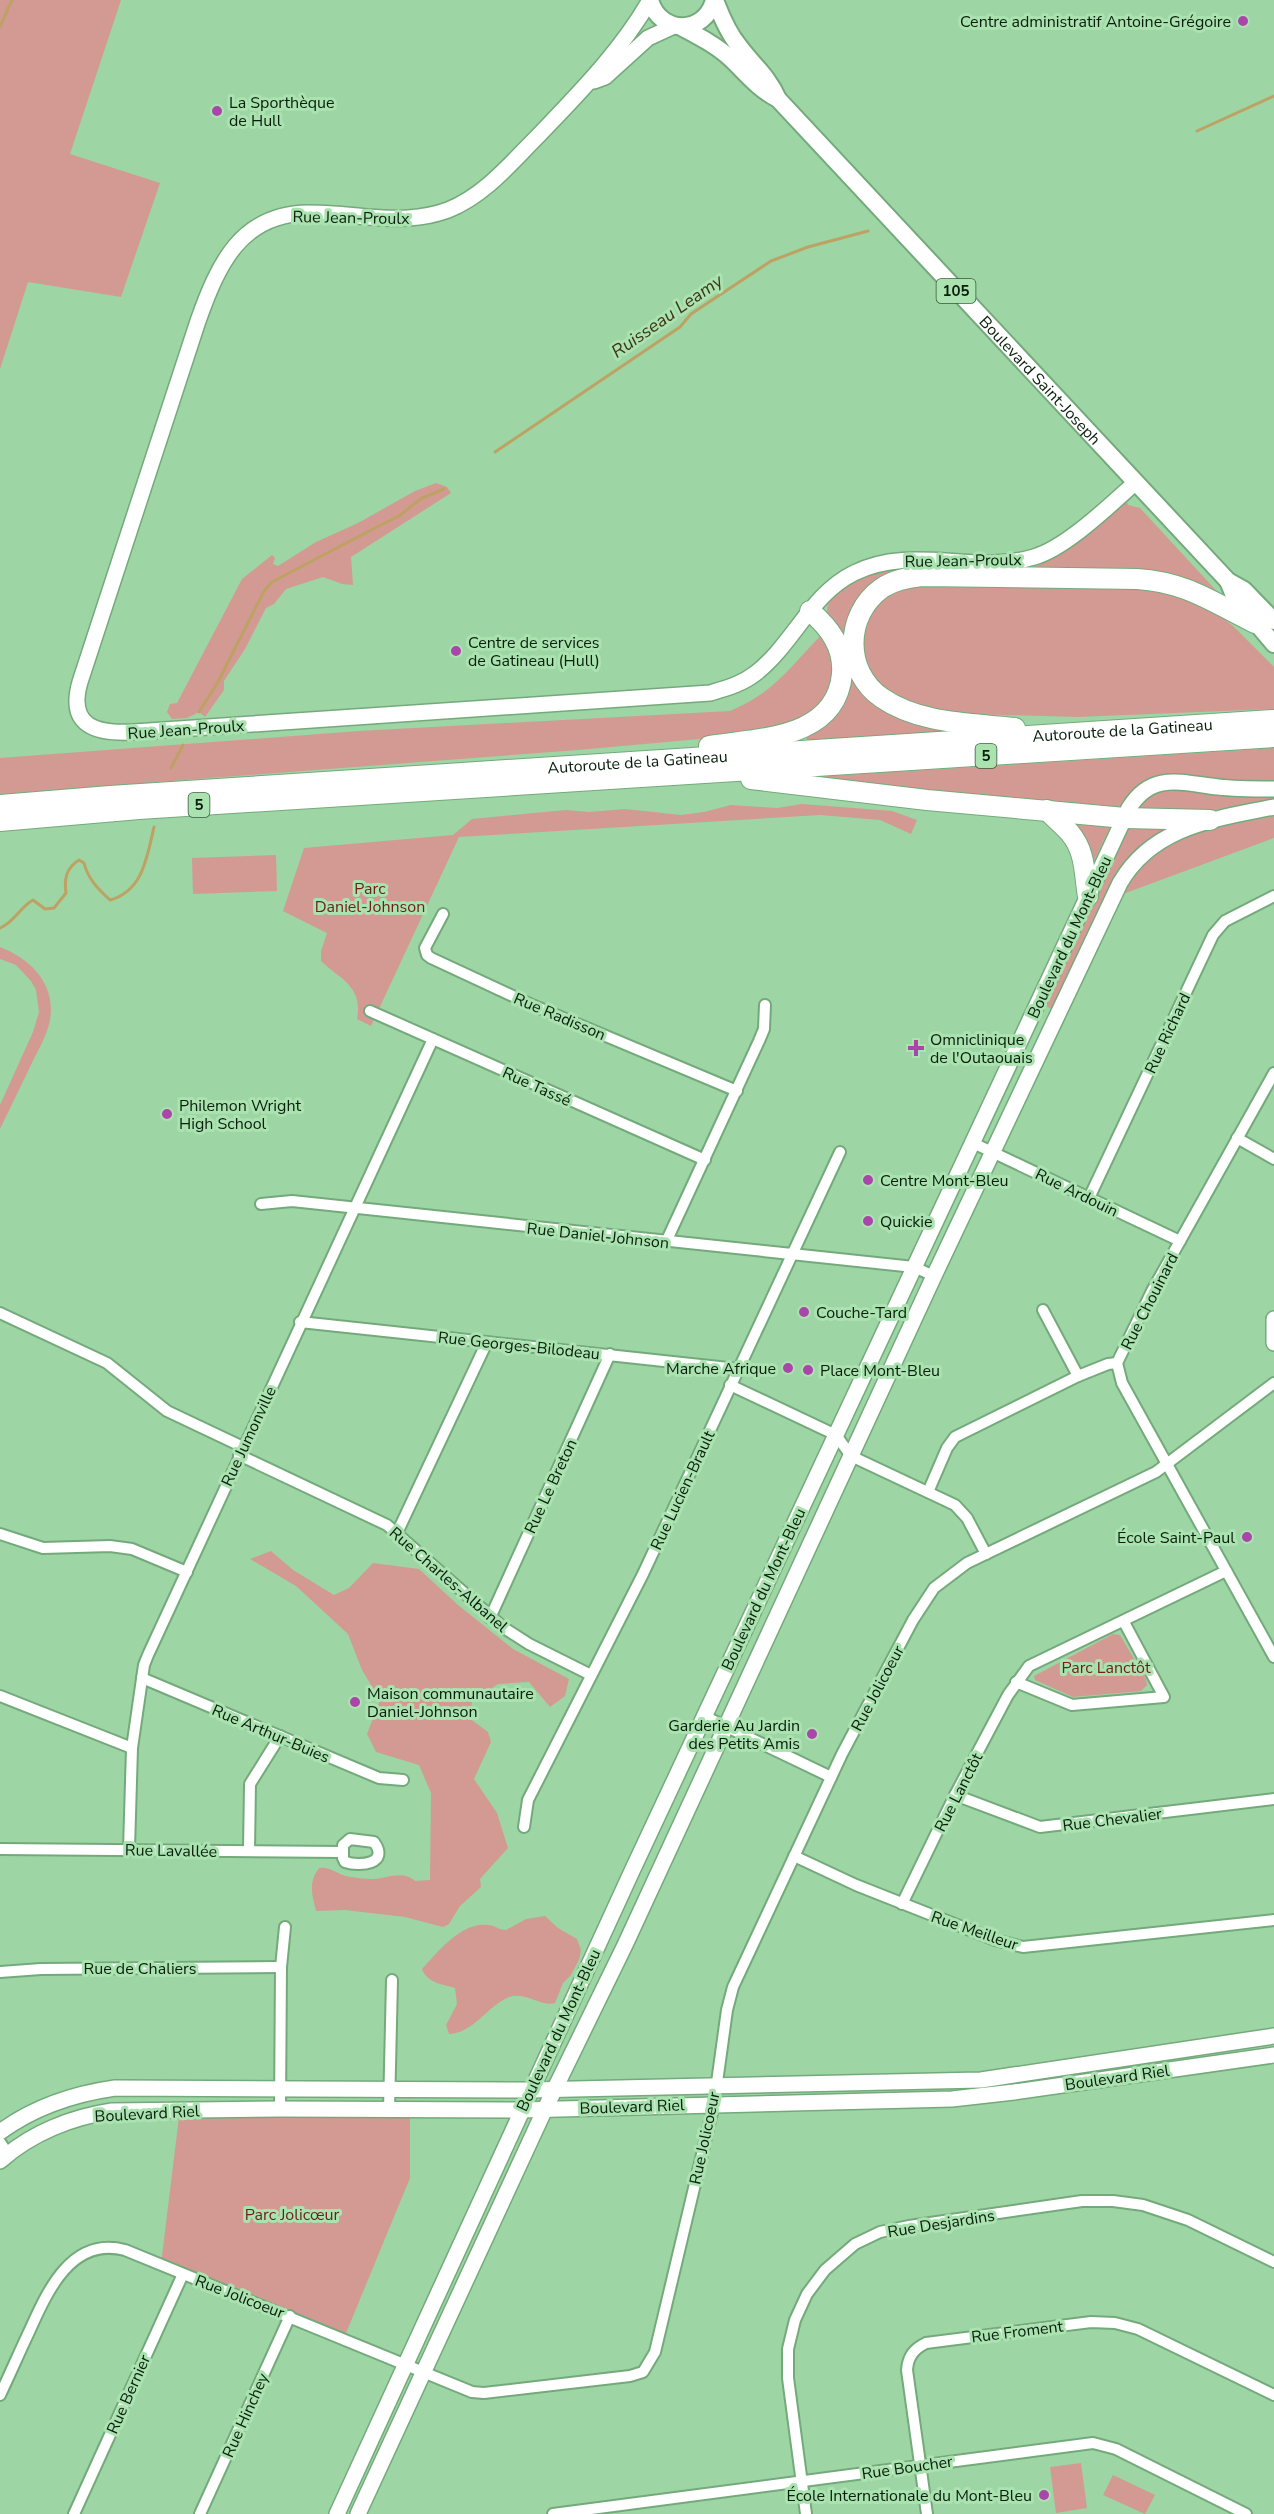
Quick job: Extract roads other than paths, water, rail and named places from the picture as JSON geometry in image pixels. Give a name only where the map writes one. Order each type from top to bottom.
[{"type":"highway","points":[[1074,734],[938,719],[906,711],[887,701],[866,683],[854,657],[854,633],[863,608],[882,588],[914,577],[1130,578],[1166,582],[1189,588],[1264,622]]},
{"type":"highway","points":[[606,764],[785,734],[815,722],[834,700],[839,687],[842,666],[834,636],[810,611]]},
{"type":"highway","name":"Autoroute de la Gatineau","points":[[0,805],[103,796],[1274,720]]},
{"type":"highway","name":"Autoroute de la Gatineau","points":[[0,821],[139,809],[1274,736]]},
{"type":"highway","points":[[698,773],[870,794],[1125,818],[1210,819]]},
{"type":"highway","points":[[1047,810],[1068,831],[1079,847],[1084,862],[1088,896]]},
{"type":"main road","name":"105","points":[[650,0],[661,19],[678,27],[700,22],[707,16],[715,0]]},
{"type":"main road","name":"Boulevard Saint-Joseph","points":[[715,0],[731,35],[770,82],[778,99]]},
{"type":"main road","name":"Boulevard Saint-Joseph","points":[[678,27],[712,44],[729,57],[762,90],[778,99],[1228,581],[1235,598],[1264,622],[1274,644]]},
{"type":"street","name":"Rue Jean-Proulx","points":[[650,0],[627,36],[589,83],[488,185],[451,209],[408,219],[296,214],[272,219],[251,230],[229,253],[214,278],[198,321],[83,671],[76,699],[80,716],[96,730],[122,733],[696,696],[731,687],[754,674],[769,661],[824,594],[842,580],[876,564],[921,560],[999,563],[1041,555],[1064,541],[1136,482]]},
{"type":"street","name":"Rue Jean-Proulx","points":[[589,83],[605,76],[648,38],[678,27]]},
{"type":"street","name":"Boulevard du Mont-Bleu","points":[[337,2514],[530,2090],[1125,818],[1140,794],[1154,785],[1165,782],[1274,789]]},
{"type":"street","name":"Boulevard du Mont-Bleu","points":[[358,2514],[423,2370],[1110,903],[1128,870],[1145,851],[1165,837],[1210,819],[1274,807]]},
{"type":"street","name":"Rue Richard","points":[[1089,1198],[1213,935],[1225,921],[1274,896]]},
{"type":"street","name":"Rue Radisson","points":[[443,914],[425,948],[427,955],[431,958],[532,1005],[737,1091]]},
{"type":"street","points":[[666,1242],[764,1029],[765,1005]]},
{"type":"street","name":"Rue Tassé","points":[[370,1011],[705,1160]]},
{"type":"street","name":"Rue Jumonville","points":[[129,1849],[132,1748],[142,1678],[148,1655],[432,1040]]},
{"type":"street","name":"Rue Chouinard","points":[[1274,1073],[1152,1291],[1117,1363],[1122,1383],[1274,1658]]},
{"type":"street","points":[[1237,1138],[1274,1159]]},
{"type":"street","name":"Rue Ardouin","points":[[974,1143],[1180,1241]]},
{"type":"street","name":"Rue Lucien-Brault","points":[[524,1827],[528,1800],[643,1574],[840,1152]]},
{"type":"street","name":"Rue Daniel-Johnson","points":[[261,1204],[292,1201],[914,1267],[934,1276]]},
{"type":"street","points":[[1042,1310],[1078,1376]]},
{"type":"street","name":"Rue Charles-Albanel","points":[[0,1313],[107,1363],[167,1412],[371,1516],[398,1533],[490,1618],[529,1644],[591,1675]]},
{"type":"street","points":[[1274,1319],[1274,1343]]},
{"type":"street","name":"Rue Georges-Bilodeau","points":[[300,1322],[738,1369]]},
{"type":"street","points":[[885,1329],[905,1339]]},
{"type":"street","points":[[398,1533],[487,1342]]},
{"type":"street","name":"Rue Le Breton","points":[[490,1618],[610,1354]]},
{"type":"street","points":[[928,1492],[947,1448],[955,1437],[1078,1376],[1108,1364],[1117,1363]]},
{"type":"street","name":"Rue Jolicoeur","points":[[0,2396],[49,2288],[60,2273],[76,2259],[94,2250],[115,2247],[423,2370],[472,2392],[484,2393],[630,2376],[643,2372],[651,2363],[655,2352],[714,2104],[715,2085],[730,1997],[831,1777],[913,1620],[928,1596],[952,1573],[986,1554],[1168,1465],[1274,1383]]},
{"type":"street","points":[[730,1385],[836,1435],[851,1456],[961,1510],[986,1554]]},
{"type":"street","points":[[0,1533],[43,1548],[110,1546],[132,1549],[187,1572]]},
{"type":"street","name":"Rue Lanctôt","points":[[902,1904],[955,1795],[1016,1682],[1029,1666],[1226,1571]]},
{"type":"street","points":[[1016,1682],[1072,1705],[1164,1697],[1124,1622]]},
{"type":"street","name":"Rue Arthur-Buies","points":[[142,1678],[379,1778],[402,1780]]},
{"type":"street","points":[[0,1696],[132,1748]]},
{"type":"street","points":[[704,1716],[831,1777]]},
{"type":"street","points":[[249,1850],[250,1784],[280,1736]]},
{"type":"street","name":"Rue Chevalier","points":[[955,1795],[1040,1827],[1274,1799]]},
{"type":"street","name":"Rue Lavallée","points":[[0,1849],[342,1852]]},
{"type":"street","name":"Rue Meilleur","points":[[794,1856],[902,1904],[995,1940],[1023,1947],[1274,1920]]},
{"type":"street","points":[[280,2109],[281,1967],[285,1927]]},
{"type":"street","name":"Rue de Chaliers","points":[[0,1972],[41,1969],[281,1967]]},
{"type":"street","points":[[389,2110],[392,1980]]},
{"type":"street","name":"Boulevard Riel","points":[[0,2132],[33,2112],[65,2099],[92,2091],[137,2087],[530,2090],[951,2081],[1013,2076],[1274,2036]]},
{"type":"street","name":"Boulevard Riel","points":[[3,2152],[54,2127],[90,2114],[138,2110],[521,2110],[943,2099],[1014,2092],[1274,2055]]},
{"type":"street","points":[[1013,2076],[1014,2092]]},
{"type":"street","name":"Rue Desjardins","points":[[806,2514],[788,2378],[791,2332],[800,2307],[816,2280],[843,2252],[867,2237],[909,2226],[1082,2201],[1113,2201],[1143,2205],[1181,2217],[1274,2262]]},
{"type":"street","name":"Rue Bernier","points":[[74,2514],[183,2274]]},
{"type":"street","name":"Rue Hinchey","points":[[200,2514],[290,2316]]},
{"type":"street","name":"Rue Froment","points":[[927,2514],[907,2370],[908,2360],[912,2353],[926,2343],[1090,2322],[1115,2323],[1138,2329],[1274,2395]]},
{"type":"street","name":"Rue Boucher","points":[[552,2514],[1093,2443],[1116,2450],[1246,2514]]},
{"type":"waterway","points":[[0,27],[12,0]]},
{"type":"waterway","name":"Ruisseau Leamy","points":[[1197,131],[1274,96]]},
{"type":"waterway","name":"Ruisseau Leamy","points":[[495,452],[680,327],[691,314],[771,261],[808,247],[868,231]]},
{"type":"waterway","name":"Ruisseau Leamy","points":[[199,712],[218,682],[264,591],[272,582],[399,516],[422,498],[444,489]]},
{"type":"waterway","name":"Ruisseau Leamy","points":[[171,768],[183,745]]},
{"type":"waterway","name":"Ruisseau Leamy","points":[[0,928],[33,900],[45,909],[54,908],[66,893],[65,883],[69,870],[79,860],[84,863],[94,883],[110,900],[121,896],[137,881],[142,871],[154,827]]},
{"type":"place","name":"Centre administratif Antoine-Grégoire","points":[[1243,21]]},
{"type":"place","name":"La Sporthèque de Hull","points":[[217,111]]},
{"type":"place","name":"Centre de services de Gatineau (Hull)","points":[[456,651]]},
{"type":"place","name":"Omniclinique de l'Outaouais","points":[[916,1048]]},
{"type":"place","name":"Philemon Wright High School","points":[[167,1114]]},
{"type":"place","name":"Centre Mont-Bleu","points":[[868,1180]]},
{"type":"place","name":"Quickie","points":[[868,1221]]},
{"type":"place","name":"Couche-Tard","points":[[804,1312]]},
{"type":"place","name":"Marche Afrique","points":[[788,1368]]},
{"type":"place","name":"Place Mont-Bleu","points":[[808,1370]]},
{"type":"place","name":"École Saint-Paul","points":[[1247,1537]]},
{"type":"place","name":"Maison communautaire Daniel-Johnson","points":[[355,1702]]},
{"type":"place","name":"Garderie Au Jardin des Petits Amis","points":[[812,1734]]},
{"type":"place","name":"École Internationale du Mont-Bleu","points":[[1044,2495]]},
{"type":"park label","name":"Parc Daniel-Johnson","points":[[370,897]]},
{"type":"park label","name":"Parc Lanctôt","points":[[1106,1667]]},
{"type":"park label","name":"Parc Jolicœur","points":[[292,2214]]}]
